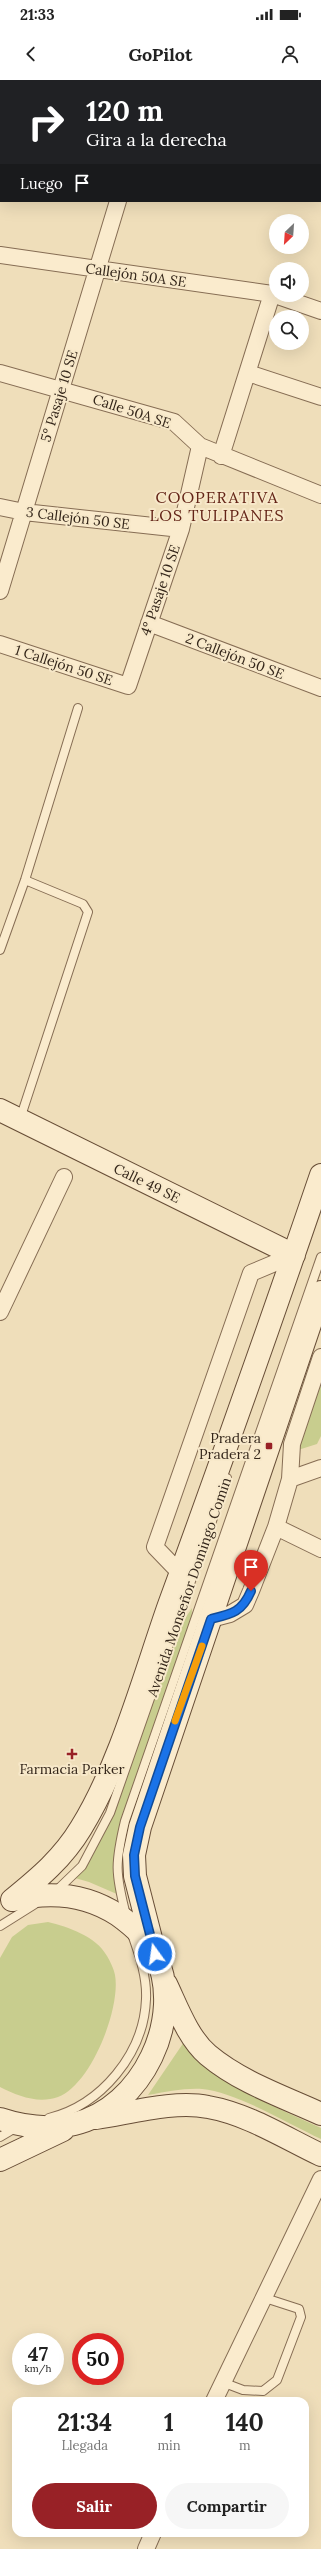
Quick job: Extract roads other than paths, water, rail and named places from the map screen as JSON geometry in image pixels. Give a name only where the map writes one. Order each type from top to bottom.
[{"type":"main road","name":"Calle 49 SE","points":[[0,1110],[294,1255]]},
{"type":"main road","name":"Avenida Monseñor Domingo Comin","points":[[6,1903],[57,1862],[81,1828],[97,1799],[116,1754],[181,1574],[321,1175]]},
{"type":"main road","points":[[321,1292],[316,1327],[211,1619],[145,1812],[134,1855],[135,1876],[155,1954],[164,1980],[190,2031],[207,2055],[242,2077],[321,2114]]},
{"type":"main road","points":[[6,1903],[32,1895],[53,1894],[93,1902],[128,1923],[155,1954]]},
{"type":"main road","points":[[0,2160],[82,2122],[110,2106],[128,2091],[143,2072],[154,2051],[162,2028],[165,2004],[164,1980]]},
{"type":"main road","points":[[10,2122],[47,2128],[182,2105],[208,2106],[236,2114],[321,2155]]},
{"type":"street","name":"5° Pasaje 10 SE","points":[[0,591],[118,202]]},
{"type":"street","name":"Callejón 50A SE","points":[[0,255],[269,294]]},
{"type":"street","points":[[221,456],[270,302]]},
{"type":"street","name":"Callejón 50A SE","points":[[295,302],[321,311]]},
{"type":"street","name":"Calle 50A SE","points":[[0,373],[174,422],[200,446],[221,456],[321,495]]},
{"type":"street","points":[[248,373],[321,398]]},
{"type":"street","name":"4° Pasaje 10 SE","points":[[128,686],[181,529],[200,446]]},
{"type":"street","name":"3 Callejón 50 SE","points":[[0,507],[24,512],[181,529]]},
{"type":"street","name":"2 Callejón 50 SE","points":[[149,623],[321,688]]},
{"type":"street","name":"1 Callejón 50 SE","points":[[0,644],[128,686]]},
{"type":"street","points":[[0,1312],[64,1177]]},
{"type":"street","name":"Avenida Monseñor Domingo Comin","points":[[181,1574],[155,1547],[251,1273],[294,1255]]},
{"type":"street","points":[[211,1619],[230,1614],[245,1605],[276,1527],[290,1479],[292,1444],[321,1357]]},
{"type":"street","points":[[290,1479],[321,1468]]},
{"type":"street","points":[[276,1527],[321,1549]]},
{"type":"street","points":[[216,2397],[265,2298],[321,2179]]},
{"type":"street","points":[[146,2549],[151,2537]]},
{"type":"lane","points":[[0,950],[25,880],[78,708]]},
{"type":"lane","points":[[20,1120],[88,912],[83,904],[25,880]]},
{"type":"lane","name":"Avenida Monseñor Domingo Comin","points":[[0,2137],[10,2122],[62,2115],[85,2103],[108,2085],[126,2061],[142,2025],[146,1999],[143,1964],[128,1923],[116,1877],[117,1853],[125,1821],[321,1257]]},
{"type":"lane","name":"Avenida Monseñor Domingo Comin","points":[[0,1926],[53,1894],[82,1866],[97,1841],[110,1813],[231,1466]]},
{"type":"lane","points":[[222,2382],[243,2390],[263,2391],[278,2380],[301,2317],[299,2309],[290,2304],[265,2298]]},
{"type":"place","name":"Pradera Pradera 2","points":[[269,1446]]},
{"type":"place","name":"Farmacia Parker","points":[[72,1754]]},
{"type":"district","name":"COOPERATIVA LOS TULIPANES","points":[[217,506]]}]
